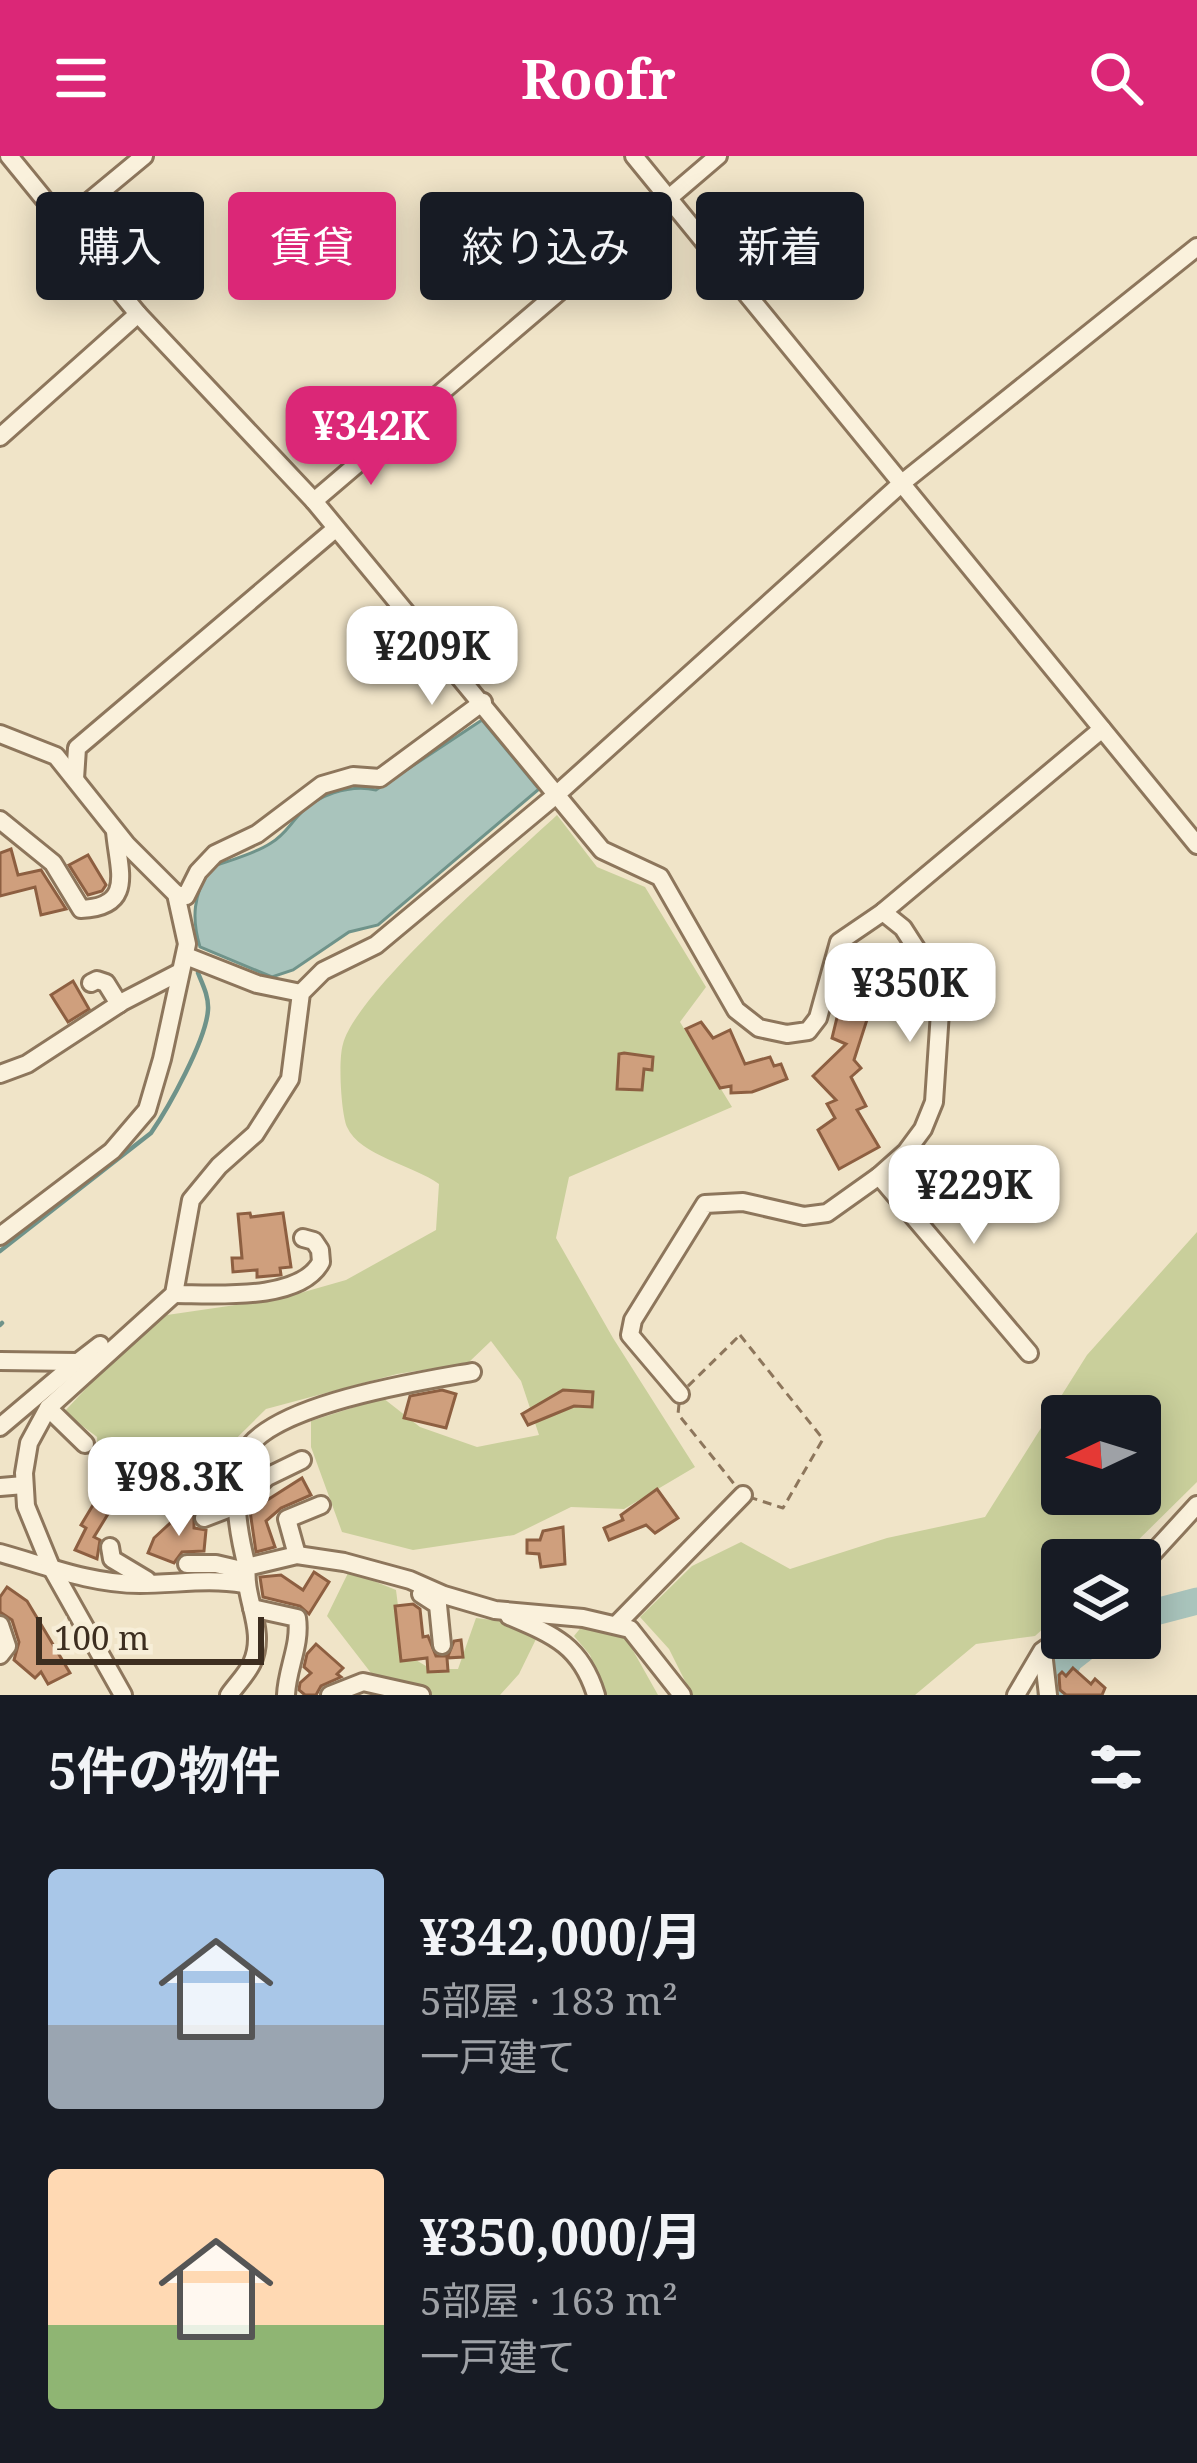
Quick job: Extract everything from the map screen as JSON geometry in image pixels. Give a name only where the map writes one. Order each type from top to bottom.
[{"type":"street","points":[[9,156],[37,192]]},
{"type":"street","points":[[101,192],[144,156]]},
{"type":"street","points":[[634,156],[664,192]]},
{"type":"street","points":[[672,194],[718,156]]},
{"type":"street","points":[[672,202],[1197,845]]},
{"type":"street","points":[[123,1695],[51,1567],[26,1506],[29,1443],[48,1408],[174,1294],[191,1200],[255,1134],[290,1079],[301,993],[323,970],[376,945],[556,795],[902,483],[1197,247]]},
{"type":"street","points":[[126,300],[314,502],[602,850],[661,877],[736,1010],[759,1028],[787,1034],[808,1031],[818,1018],[839,942],[883,912],[1102,730]]},
{"type":"street","points":[[314,502],[548,300]]},
{"type":"street","points":[[0,436],[138,314]]},
{"type":"street","points":[[75,779],[76,748],[334,530]]},
{"type":"street","points":[[176,894],[186,896],[215,854],[257,834],[322,785],[352,776],[380,778],[483,702]]},
{"type":"street","points":[[0,734],[56,756],[115,830],[176,894],[192,963],[147,1109],[112,1151],[0,1236]]},
{"type":"street","points":[[0,820],[52,863],[81,908],[105,904],[122,886],[115,830]]},
{"type":"street","points":[[680,1394],[629,1335],[633,1320],[705,1204],[743,1202],[804,1216],[827,1213],[879,1176],[923,1129],[934,1102],[940,1012],[937,980],[903,928],[883,912]]},
{"type":"street","points":[[0,1075],[27,1064],[192,963],[301,993]]},
{"type":"street","points":[[91,983],[106,983],[119,1004]]},
{"type":"street","points":[[879,1176],[1029,1352]]},
{"type":"street","points":[[174,1294],[258,1293],[304,1280],[321,1262],[314,1240],[303,1238]]},
{"type":"street","points":[[0,1427],[119,1329],[137,1326]]},
{"type":"street","points":[[4,1369],[23,1363],[78,1362]]},
{"type":"street","points":[[229,1695],[253,1661],[258,1633],[236,1524],[242,1459],[261,1434],[343,1400],[399,1384],[472,1372]]},
{"type":"street","points":[[48,1408],[85,1444]]},
{"type":"street","points":[[204,1518],[238,1505],[267,1478],[302,1460]]},
{"type":"street","points":[[0,1487],[25,1485]]},
{"type":"street","points":[[616,1625],[742,1495]]},
{"type":"street","points":[[297,1555],[286,1519],[321,1505]]},
{"type":"street","points":[[1161,1544],[1197,1505]]},
{"type":"street","points":[[110,1547],[112,1558],[153,1583]]},
{"type":"street","points":[[0,1553],[80,1578],[153,1583],[246,1574],[297,1555],[344,1562],[410,1580],[539,1628],[573,1649],[588,1667],[596,1695]]},
{"type":"street","points":[[187,1564],[216,1564],[246,1574]]},
{"type":"street","points":[[410,1580],[417,1593],[437,1604],[442,1645]]},
{"type":"street","points":[[252,1608],[297,1618],[296,1653],[287,1673],[286,1695]]},
{"type":"street","points":[[495,1610],[583,1618],[630,1629],[682,1695]]},
{"type":"street","points":[[0,1625],[7,1646],[0,1655]]},
{"type":"street","points":[[1016,1695],[1041,1653]]},
{"type":"street","points":[[1043,1659],[1048,1695]]},
{"type":"street","points":[[330,1695],[363,1682],[421,1695]]},
{"type":"path","points":[[740,1335],[823,1439],[782,1508],[742,1495],[678,1414],[680,1394],[740,1335]]},
{"type":"green space","points":[[557,815],[597,867],[645,887],[706,987],[680,1022],[732,1107],[569,1177],[556,1238],[695,1467],[624,1509],[571,1507],[514,1535],[413,1550],[342,1532],[311,1447],[311,1421],[383,1398],[420,1427],[477,1447],[539,1435],[521,1381],[491,1341],[468,1363],[397,1374],[266,1409],[179,1495],[128,1499],[99,1479],[97,1437],[64,1412],[108,1365],[167,1315],[283,1298],[346,1280],[436,1230],[439,1184],[375,1153],[347,1127],[341,1086],[343,1044],[375,992],[404,960]]},
{"type":"green space","points":[[1197,1232],[1197,1482],[1139,1539],[1041,1539],[1041,1631],[1035,1636],[976,1644],[915,1695],[692,1695],[669,1649],[640,1617],[692,1566],[741,1542],[790,1569],[887,1538],[985,1517],[1041,1428],[1041,1515],[1161,1515],[1161,1395],[1062,1395],[1087,1355]]},
{"type":"green space","points":[[349,1571],[396,1590],[404,1653],[431,1669],[458,1669],[476,1618],[501,1621],[538,1635],[519,1674],[500,1695],[388,1695],[327,1616]]},
{"type":"green space","points":[[583,1625],[626,1638],[658,1695],[606,1695],[590,1655],[574,1636]]},
{"type":"water","points":[[482,720],[539,789],[378,925],[349,932],[293,970],[272,977],[200,947],[196,907],[209,868],[271,843],[323,797],[355,789],[376,790]]},
{"type":"building","points":[[11,849],[18,875],[41,870],[66,909],[41,915],[35,887],[0,896],[0,853]]},
{"type":"building","points":[[88,855],[106,885],[88,895],[69,865]]},
{"type":"building","points":[[862,962],[886,965],[879,1002],[873,1001],[854,1060],[861,1068],[851,1077],[866,1106],[857,1110],[879,1147],[839,1169],[818,1130],[835,1118],[827,1104],[836,1100],[813,1076],[846,1044],[832,1038],[843,993],[847,994]]},
{"type":"building","points":[[73,981],[89,1009],[68,1022],[51,995]]},
{"type":"building","points":[[701,1022],[713,1038],[730,1030],[745,1064],[770,1057],[774,1066],[781,1064],[787,1079],[752,1092],[720,1088],[686,1029]]},
{"type":"building","points":[[619,1054],[653,1057],[652,1070],[644,1069],[642,1090],[617,1089]]},
{"type":"building","points":[[250,1213],[251,1217],[283,1213],[291,1267],[280,1268],[281,1275],[233,1272],[232,1258],[242,1258],[238,1214]]},
{"type":"building","points":[[442,1390],[456,1394],[446,1428],[404,1418],[410,1396]]},
{"type":"building","points":[[563,1390],[593,1392],[592,1407],[574,1406],[528,1425],[522,1414]]},
{"type":"building","points":[[302,1478],[311,1495],[281,1508],[266,1521],[275,1547],[256,1552],[250,1511]]},
{"type":"building","points":[[657,1489],[678,1518],[655,1533],[646,1525],[609,1540],[604,1528],[623,1520],[621,1515]]},
{"type":"building","points":[[93,1505],[108,1514],[94,1537],[100,1540],[97,1559],[75,1550],[86,1528],[81,1525]]},
{"type":"building","points":[[189,1508],[194,1511],[194,1528],[206,1530],[204,1551],[182,1552],[174,1563],[148,1553],[154,1538],[179,1515],[184,1519]]},
{"type":"building","points":[[563,1527],[565,1564],[541,1567],[539,1554],[527,1553],[527,1540],[540,1540],[543,1531]]},
{"type":"building","points":[[314,1572],[329,1582],[309,1614],[300,1606],[263,1597],[260,1577],[281,1575],[303,1590]]},
{"type":"building","points":[[7,1587],[27,1601],[70,1673],[48,1684],[41,1672],[35,1678],[14,1660],[19,1642],[12,1620],[0,1612],[0,1597]]},
{"type":"building","points":[[413,1604],[420,1609],[423,1637],[428,1636],[436,1656],[448,1656],[454,1641],[461,1640],[463,1657],[447,1658],[448,1671],[428,1672],[427,1658],[401,1661],[395,1606]]},
{"type":"building","points":[[316,1644],[343,1668],[337,1674],[341,1677],[321,1686],[316,1695],[305,1695],[299,1690],[300,1683],[311,1673],[304,1667]]},
{"type":"building","points":[[1073,1668],[1091,1684],[1095,1679],[1105,1688],[1102,1695],[1066,1695],[1060,1690],[1059,1675],[1066,1676]]},
{"type":"waterway","points":[[0,1251],[151,1133],[186,1073],[206,1023],[208,1005],[198,973],[201,966]]},
{"type":"waterway","points":[[1161,1610],[1197,1601]]},
{"type":"waterway","points":[[1050,1695],[1070,1659]]}]
